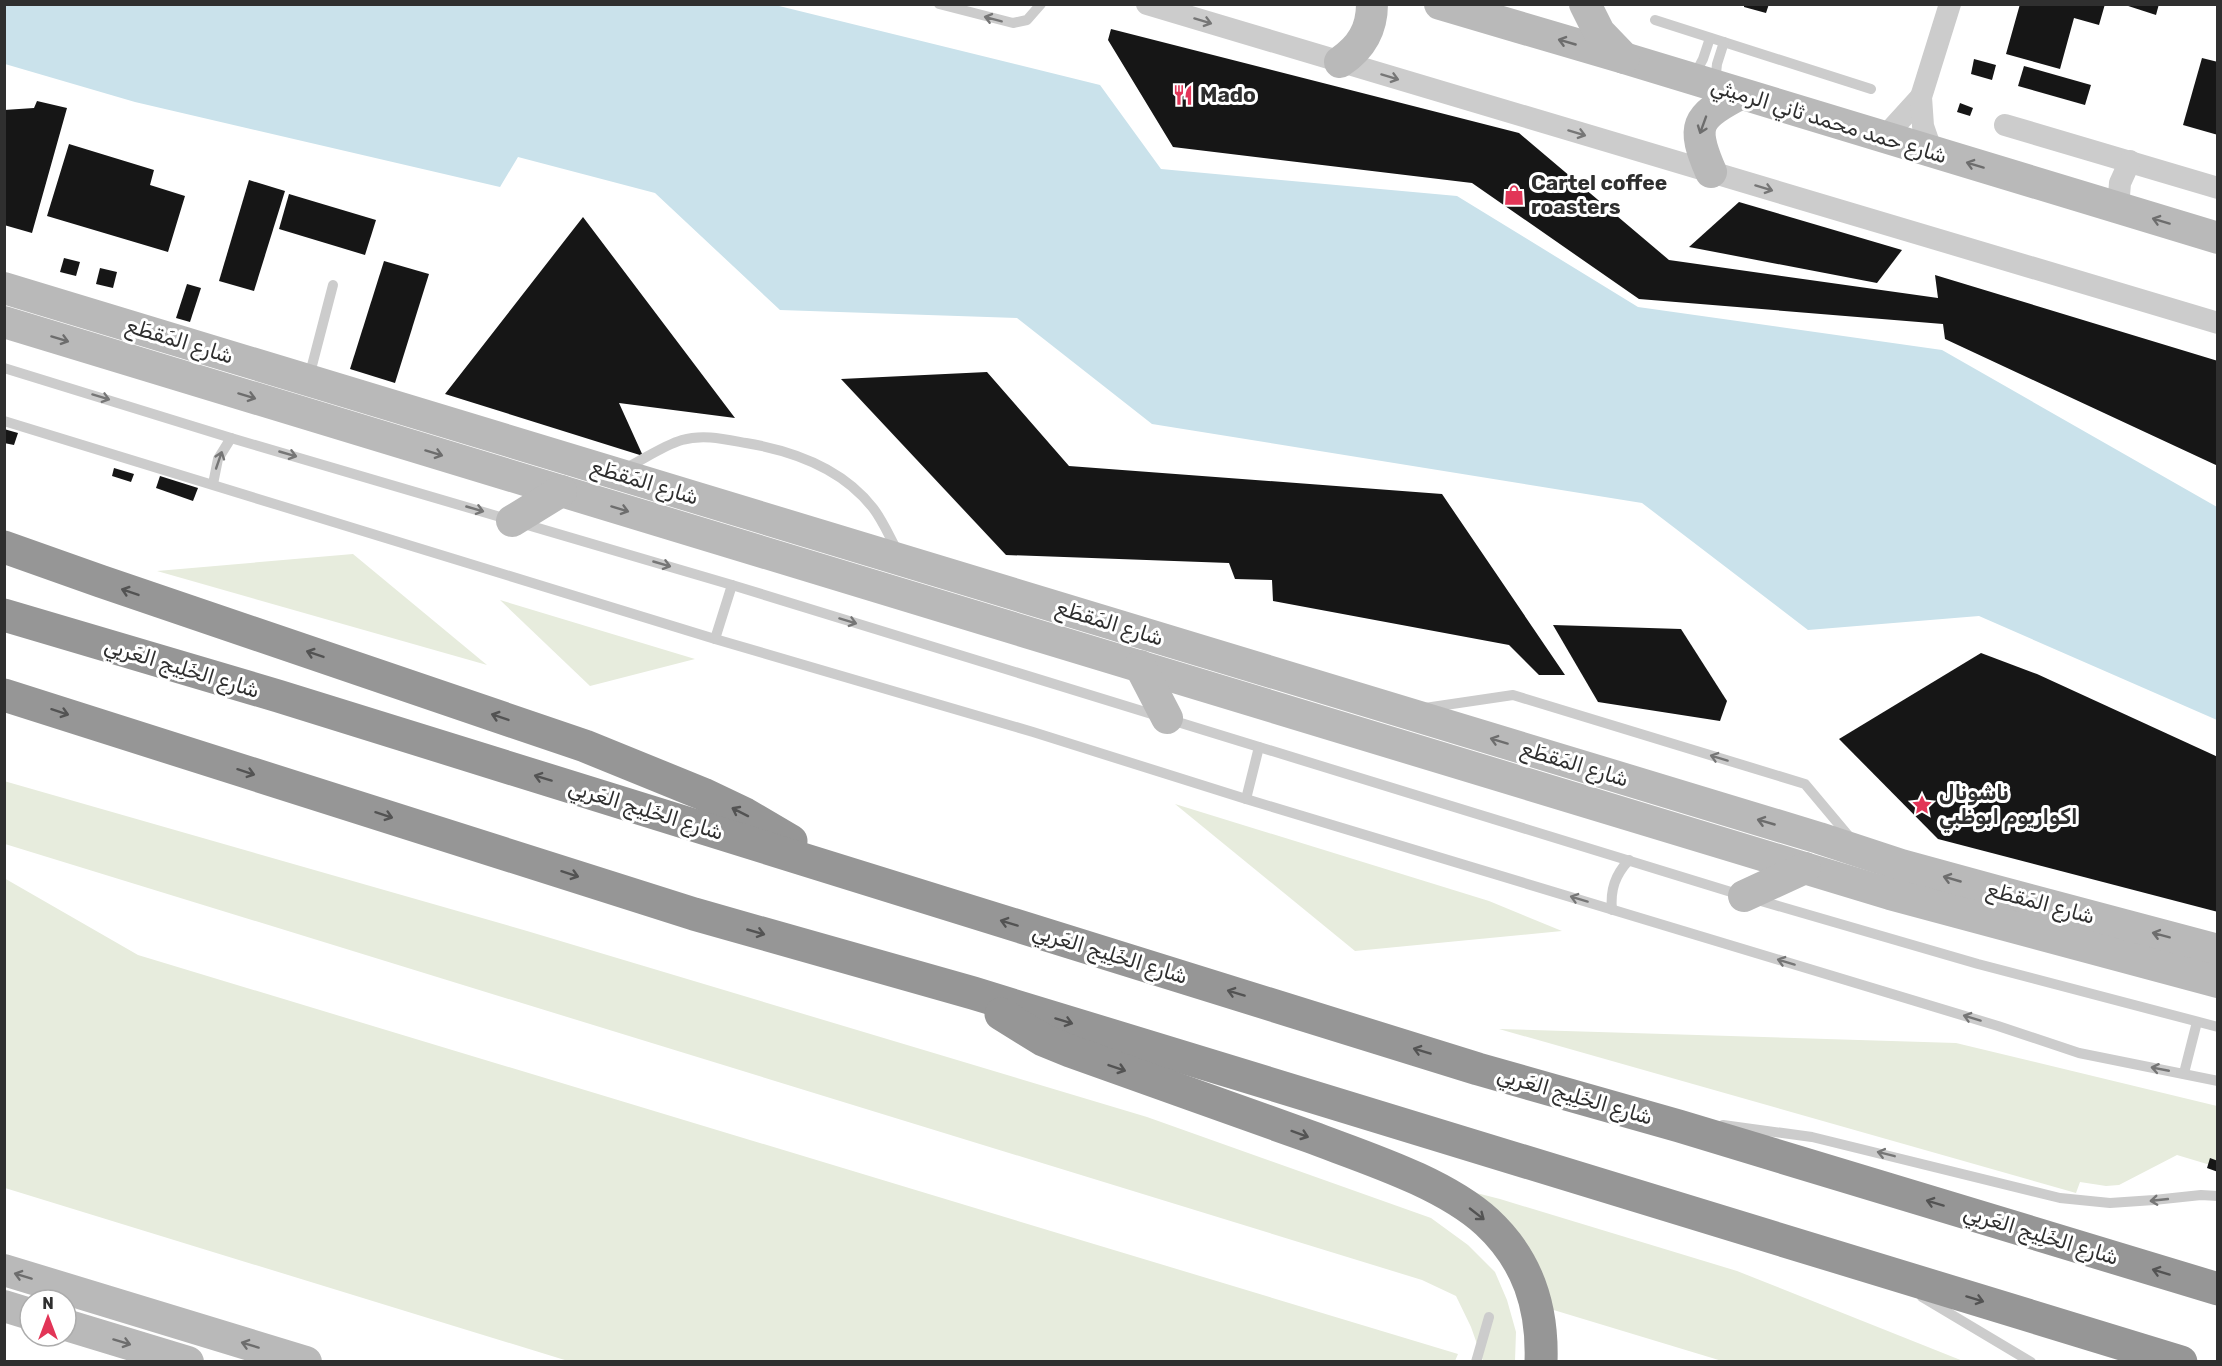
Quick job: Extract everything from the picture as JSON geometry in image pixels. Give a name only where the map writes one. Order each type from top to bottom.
[{"type":"highway","points":[[4,547],[535,729],[644,769],[745,814],[786,838],[825,865]]},
{"type":"highway","name":"شارع الخَلِيج العَربِي","points":[[4,615],[290,700],[1478,1069],[1664,1122],[2217,1289]]},
{"type":"highway","points":[[4,694],[694,914],[973,993],[2181,1362]]},
{"type":"highway","points":[[973,993],[1017,1026],[1043,1040],[1360,1155],[1443,1192],[1464,1204],[1487,1222],[1510,1248],[1528,1277],[1538,1312],[1541,1362]]},
{"type":"street","points":[[1147,4],[2217,323]]},
{"type":"street","points":[[1340,62],[1360,44],[1367,33],[1372,4]]},
{"type":"street","points":[[1585,4],[1599,32],[1624,58]]},
{"type":"street","points":[[1932,152],[1923,126],[1922,97],[1950,4]]},
{"type":"street","name":"شارع حمد محمد ثاني الرميثي","points":[[1452,6],[2217,238]]},
{"type":"street","points":[[1711,172],[1699,141],[1699,130],[1710,111],[1716,87]]},
{"type":"street","points":[[1881,136],[1891,129],[1922,97]]},
{"type":"street","points":[[2004,125],[2217,188]]},
{"type":"street","points":[[2106,205],[2120,183],[2120,158]]},
{"type":"street","name":"شارع المَقطَع","points":[[4,288],[1862,852],[1996,891],[2217,950]]},
{"type":"street","name":"شارع المَقطَع","points":[[4,322],[1805,868],[2015,929],[2217,982]]},
{"type":"street","points":[[300,412],[308,380]]},
{"type":"street","points":[[512,521],[561,491]]},
{"type":"street","points":[[1136,631],[1133,664],[1167,718]]},
{"type":"street","points":[[1744,896],[1805,868]]},
{"type":"street","points":[[4,1270],[306,1362]]},
{"type":"street","points":[[78,1329],[188,1362]]},
{"type":"lane","points":[[939,4],[1013,23],[1027,20],[1041,4]]},
{"type":"lane","points":[[1655,20],[1871,89]]},
{"type":"lane","points":[[1710,38],[1703,60],[1716,87]]},
{"type":"lane","points":[[1716,87],[1717,64],[1724,42]]},
{"type":"lane","points":[[308,380],[333,285]]},
{"type":"lane","points":[[4,368],[231,438],[732,585],[1744,896],[1978,964],[2217,1027]]},
{"type":"lane","points":[[4,421],[715,639],[1033,732],[1246,799],[1998,1026],[2062,1048],[2217,1081]]},
{"type":"lane","points":[[616,473],[681,441],[698,437],[715,437],[799,456],[831,470],[874,509],[903,560]]},
{"type":"lane","points":[[213,484],[218,459],[231,438]]},
{"type":"lane","points":[[715,639],[732,585]]},
{"type":"lane","points":[[1401,711],[1513,695],[1804,784],[1862,852]]},
{"type":"lane","points":[[1246,799],[1259,747]]},
{"type":"lane","points":[[1612,910],[1612,888],[1629,860]]},
{"type":"lane","points":[[2184,1073],[2197,1022]]},
{"type":"lane","points":[[1664,1122],[1753,1128],[1812,1137],[2061,1198],[2110,1203],[2201,1195],[2217,1196]]},
{"type":"lane","points":[[1879,1269],[2031,1362]]},
{"type":"lane","points":[[1476,1362],[1490,1317]]},
{"type":"shaded area","points":[[353,554],[487,665],[157,571]]},
{"type":"shaded area","points":[[500,600],[695,659],[590,686]]},
{"type":"shaded area","points":[[4,781],[527,931],[1147,1117],[1431,1218],[1468,1245],[1495,1272],[1507,1300],[1516,1332],[1515,1361],[1483,1361],[1471,1327],[1456,1296],[1422,1280],[5,844]]},
{"type":"shaded area","points":[[1175,804],[1489,901],[1562,931],[1355,951]]},
{"type":"shaded area","points":[[4,878],[138,955],[1458,1354],[1455,1361],[568,1361],[5,1188]]},
{"type":"shaded area","points":[[1499,1029],[1956,1043],[2217,1106],[2217,1167],[2177,1155],[2119,1185],[2106,1186],[2080,1182],[2076,1193]]},
{"type":"shaded area","points":[[1445,1185],[1500,1199],[1737,1271],[1963,1361],[1722,1361],[1547,1308]]},
{"type":"water","points":[[4,5],[775,5],[1100,85],[1161,169],[1457,196],[1638,307],[1942,350],[2217,507],[2217,720],[1979,616],[1808,630],[1642,503],[1152,424],[1017,318],[780,310],[655,193],[518,157],[500,187],[135,102],[5,64]]},
{"type":"building","points":[[1744,4],[1769,4],[1766,13],[1744,7]]},
{"type":"building","points":[[2020,4],[2105,4],[2099,25],[2074,18],[2060,69],[2006,54]]},
{"type":"building","points":[[2122,4],[2159,4],[2156,15]]},
{"type":"building","points":[[1111,29],[1519,133],[1669,260],[1938,298],[1935,275],[2218,361],[2218,466],[1945,339],[1943,324],[1639,299],[1472,183],[1173,147],[1108,40]]},
{"type":"building","points":[[2202,58],[2218,62],[2218,135],[2183,125]]},
{"type":"building","points":[[1974,59],[1996,65],[1992,80],[1971,74]]},
{"type":"building","points":[[2024,66],[2091,85],[2085,105],[2018,86]]},
{"type":"building","points":[[37,101],[67,108],[32,233],[4,225],[4,110],[34,108]]},
{"type":"building","points":[[1960,103],[1973,108],[1970,116],[1957,112]]},
{"type":"building","points":[[69,144],[154,170],[150,185],[185,196],[168,252],[47,216]]},
{"type":"building","points":[[249,180],[285,191],[254,291],[219,281]]},
{"type":"building","points":[[289,194],[376,220],[365,255],[279,229]]},
{"type":"building","points":[[1739,202],[1902,250],[1877,283],[1689,247]]},
{"type":"building","points":[[583,217],[735,418],[619,403],[643,456],[445,394]]},
{"type":"building","points":[[64,258],[80,262],[76,276],[60,272]]},
{"type":"building","points":[[384,261],[429,274],[395,383],[350,369]]},
{"type":"building","points":[[100,268],[117,272],[113,288],[96,284]]},
{"type":"building","points":[[187,284],[201,288],[190,322],[176,318]]},
{"type":"building","points":[[987,372],[1069,466],[1442,494],[1565,675],[1539,675],[1509,645],[1273,601],[1272,580],[1235,579],[1229,563],[1006,555],[841,379]]},
{"type":"building","points":[[4,429],[18,433],[14,445],[4,443]]},
{"type":"building","points":[[114,468],[134,474],[131,482],[112,476]]},
{"type":"building","points":[[160,476],[198,488],[193,501],[156,488]]},
{"type":"building","points":[[1553,625],[1681,629],[1727,701],[1720,721],[1598,702]]},
{"type":"building","points":[[1981,653],[2037,674],[2218,757],[2218,912],[1938,839],[1839,739]]},
{"type":"building","points":[[2210,1158],[2218,1161],[2218,1172],[2207,1168]]},
{"type":"place","name":"Mado","points":[[1183,95]]},
{"type":"place","name":"Cartel coffee roasters","points":[[1514,195]]},
{"type":"place","name":"ناشونال اكواريوم ابوظبي","points":[[1922,805]]}]
